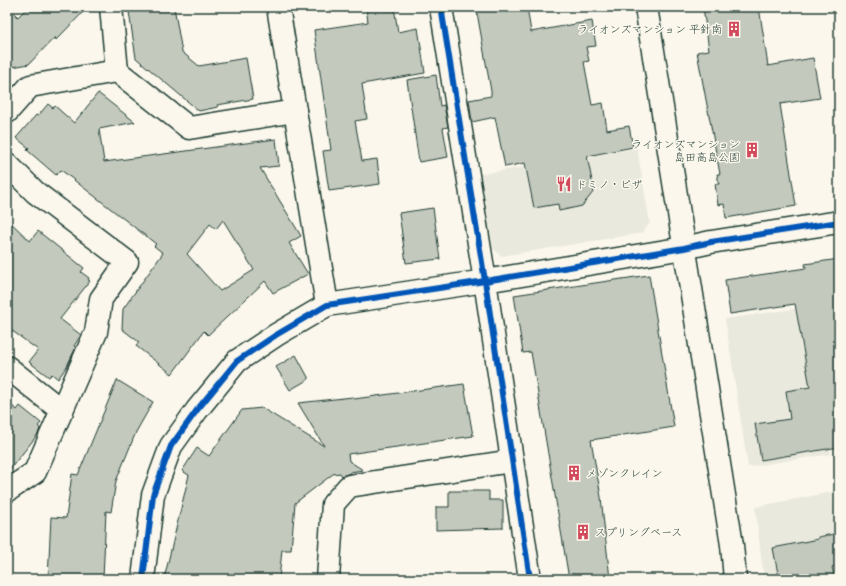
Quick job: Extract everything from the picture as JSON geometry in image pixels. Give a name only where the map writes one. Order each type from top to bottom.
[{"type":"street","points":[[111,7],[117,71],[189,128],[295,111]]},
{"type":"street","points":[[278,7],[327,305]]},
{"type":"street","points":[[442,7],[530,579]]},
{"type":"street","points":[[646,7],[732,545],[735,579]]},
{"type":"street","points":[[7,112],[30,86],[117,71]]},
{"type":"street","points":[[7,164],[35,192],[126,262],[101,299],[96,332],[35,472],[7,491]]},
{"type":"street","points":[[143,579],[153,496],[171,446],[197,410],[237,361],[276,335],[327,305],[485,282],[684,248],[711,242],[839,222]]},
{"type":"street","points":[[7,367],[62,411]]},
{"type":"street","points":[[328,579],[333,504],[349,486],[512,461]]},
{"type":"shaded area","points":[[637,148],[650,223],[642,233],[501,256],[489,245],[476,175]]},
{"type":"shaded area","points":[[807,307],[831,454],[748,467],[725,319]]},
{"type":"shaded area","points":[[832,492],[839,579],[764,579],[755,507]]},
{"type":"building","points":[[7,7],[18,17],[28,7],[88,7],[56,40],[55,37],[29,64],[7,68]]},
{"type":"building","points":[[160,7],[174,7],[182,52],[199,66],[246,58],[253,99],[217,105],[218,107],[199,111],[136,58],[129,12]]},
{"type":"building","points":[[366,7],[394,7],[398,32],[418,28],[425,73],[362,84],[367,119],[355,121],[362,161],[377,159],[380,184],[329,191],[323,151],[331,150],[314,30],[368,22]]},
{"type":"building","points":[[476,7],[527,7],[531,32],[592,21],[596,46],[586,47],[589,61],[584,62],[592,105],[603,103],[607,130],[629,126],[633,147],[587,156],[594,191],[582,206],[559,211],[558,204],[534,208],[525,163],[505,167],[495,117],[472,122],[469,100],[491,96]]},
{"type":"building","points":[[703,7],[759,7],[768,66],[813,58],[820,98],[780,104],[796,206],[726,218],[724,204],[718,205],[715,184],[719,184],[717,174],[720,174],[697,52],[709,50]]},
{"type":"building","points":[[436,75],[440,106],[444,105],[448,127],[443,128],[448,157],[419,162],[407,80]]},
{"type":"building","points":[[98,93],[135,122],[99,129],[104,162],[276,139],[279,166],[260,168],[301,236],[289,243],[308,274],[273,293],[265,281],[208,335],[204,331],[172,374],[136,346],[139,342],[122,329],[123,309],[163,253],[154,246],[156,244],[61,170],[56,175],[27,150],[29,148],[16,138],[48,104],[53,108],[55,106],[74,123]],"holes":[[[223,220],[254,270],[220,291],[187,254],[210,224],[216,229]]]},
{"type":"building","points":[[433,208],[440,259],[406,263],[399,213]]},
{"type":"building","points":[[7,219],[30,241],[38,231],[84,268],[81,272],[89,278],[88,280],[90,281],[60,319],[81,335],[74,346],[76,347],[67,366],[58,379],[52,374],[49,377],[29,362],[38,350],[7,327]]},
{"type":"building","points":[[839,259],[839,447],[761,460],[755,424],[790,419],[786,391],[810,387],[795,304],[730,314],[725,280],[806,268],[805,264]]},
{"type":"building","points":[[649,275],[674,427],[591,440],[601,497],[610,579],[569,579],[531,352],[523,353],[514,295]]},
{"type":"building","points":[[296,355],[309,379],[290,390],[276,367]]},
{"type":"building","points":[[117,380],[153,402],[136,432],[116,481],[111,512],[106,511],[103,579],[48,579],[51,517],[66,518],[72,474],[78,475]]},
{"type":"building","points":[[464,384],[473,436],[348,454],[349,461],[363,470],[350,472],[342,476],[340,473],[333,474],[295,503],[291,550],[282,550],[279,579],[164,579],[189,475],[182,471],[197,448],[209,456],[242,410],[262,408],[324,446],[298,403],[353,397],[354,399]]},
{"type":"building","points":[[7,402],[17,410],[20,406],[41,423],[38,426],[40,428],[38,434],[7,473]]},
{"type":"building","points":[[449,491],[489,491],[489,500],[503,500],[503,528],[436,530],[436,507],[449,507]]},
{"type":"building","points":[[839,533],[839,565],[832,567],[835,579],[779,579],[773,548]]},
{"type":"cycle path","points":[[143,579],[153,495],[171,446],[197,410],[237,361],[276,335],[327,305],[485,281],[441,7]]},
{"type":"cycle path","points":[[530,579],[485,281],[684,248],[711,242],[839,222]]},
{"type":"place","name":"ライオンズマンション 平針南","points":[[734,29]]},
{"type":"place","name":"ライオンズマンション 島田高島公園","points":[[752,150]]},
{"type":"place","name":"ドミノ・ピザ","points":[[564,184]]},
{"type":"place","name":"メゾンクレイン","points":[[574,473]]},
{"type":"place","name":"スプリングベース","points":[[583,532]]}]
